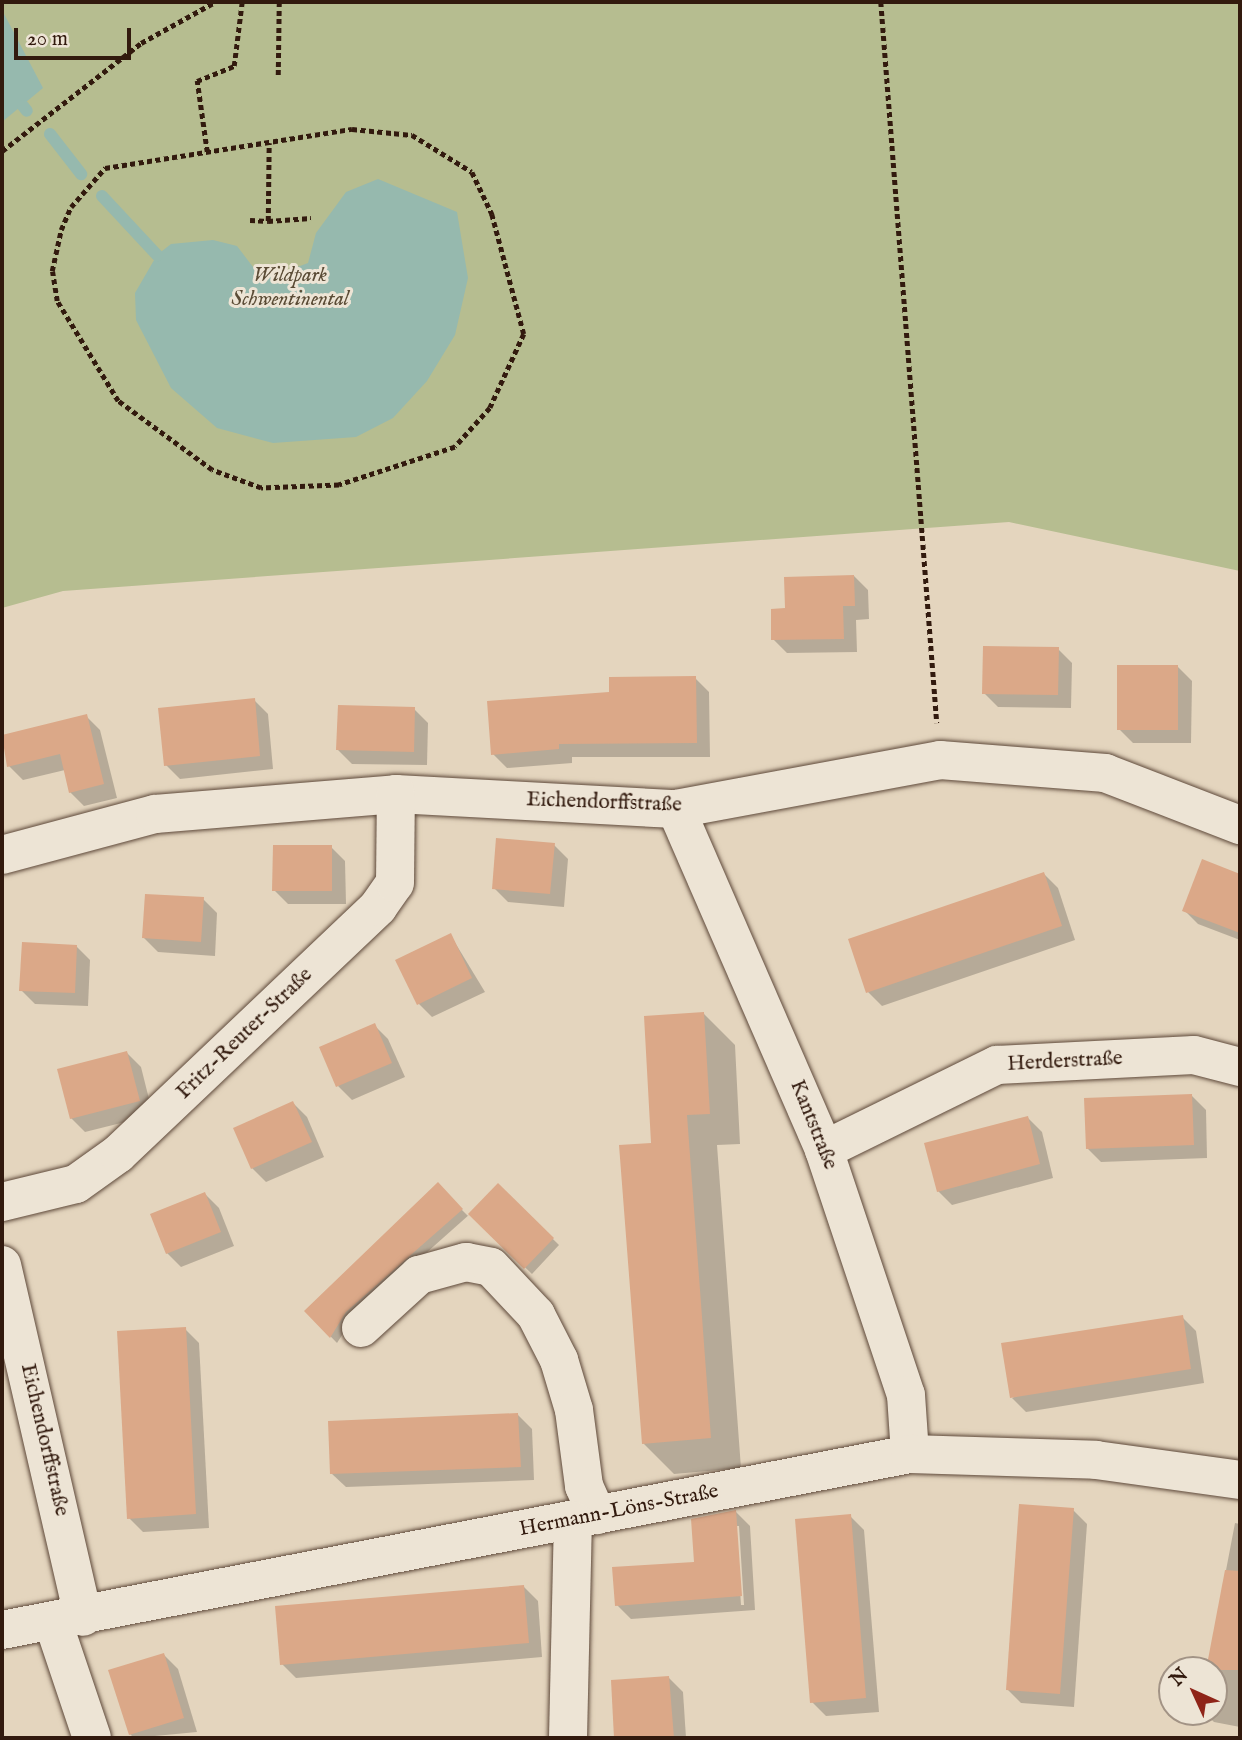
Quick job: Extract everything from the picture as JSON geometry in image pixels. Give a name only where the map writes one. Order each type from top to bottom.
[{"type":"street","name":"Eichendorffstraße","points":[[2,855],[155,814],[396,793],[676,809],[940,760],[1105,773],[1240,825]]},
{"type":"street","name":"Fritz-Reuter-Straße","points":[[2,1202],[76,1184],[118,1154],[378,907],[395,883],[396,793]]},
{"type":"street","name":"Kantstraße","points":[[676,809],[824,1150],[906,1395],[910,1454]]},
{"type":"street","name":"Herderstraße","points":[[824,1150],[997,1065],[1194,1055],[1240,1068]]},
{"type":"street","points":[[361,1328],[419,1275],[466,1262],[491,1266],[536,1315],[559,1360],[574,1410],[584,1486],[585,1518],[568,1738]]},
{"type":"street","name":"Eichendorffstraße","points":[[2,1265],[92,1738]]},
{"type":"street","name":"Hermann-Löns-Straße","points":[[2,1630],[910,1454],[1096,1460],[1240,1480]]},
{"type":"path","points":[[2,151],[141,43],[215,2]]},
{"type":"path","points":[[207,152],[197,81],[234,66],[242,2]]},
{"type":"path","points":[[278,75],[279,2]]},
{"type":"path","points":[[880,2],[940,760]]},
{"type":"path","points":[[352,129],[412,135],[472,172],[492,214],[524,334],[490,408],[455,447],[339,485],[261,488],[212,470],[118,401],[57,301],[52,271],[61,230],[71,206],[105,168],[269,143],[352,129]]},
{"type":"path","points":[[268,221],[269,143]]},
{"type":"path","points":[[250,220],[311,218]]},
{"type":"green space","name":"Wildpark Schwentinental","points":[[2,2],[1240,2],[1240,571],[1009,522],[63,591],[2,608]]},
{"type":"water","points":[[2,10],[43,88],[2,122]]},
{"type":"water","points":[[378,179],[457,212],[468,278],[455,335],[427,381],[393,418],[356,437],[273,443],[217,428],[171,388],[136,320],[135,293],[157,255],[171,244],[213,240],[237,246],[253,267],[276,275],[308,263],[316,233],[346,192]]},
{"type":"building","points":[[854,575],[855,606],[843,606],[844,639],[771,640],[771,609],[785,608],[784,577]]},
{"type":"building","points":[[983,646],[1059,647],[1058,695],[982,694]]},
{"type":"building","points":[[1117,665],[1178,665],[1178,730],[1117,730]]},
{"type":"building","points":[[696,676],[697,743],[559,744],[559,749],[491,755],[487,701],[609,692],[609,677]]},
{"type":"building","points":[[255,698],[260,756],[164,766],[158,708]]},
{"type":"building","points":[[338,705],[415,707],[414,752],[336,750]]},
{"type":"building","points":[[87,714],[104,784],[69,793],[60,754],[7,767],[2,735]]},
{"type":"building","points":[[496,838],[555,843],[550,894],[492,889]]},
{"type":"building","points":[[273,845],[332,845],[332,891],[272,891]]},
{"type":"building","points":[[1202,859],[1240,874],[1240,933],[1182,911]]},
{"type":"building","points":[[1044,872],[1062,926],[866,993],[848,939]]},
{"type":"building","points":[[145,894],[204,897],[201,942],[142,938]]},
{"type":"building","points":[[451,933],[472,978],[417,1005],[395,960]]},
{"type":"building","points":[[22,942],[77,945],[75,993],[19,991]]},
{"type":"building","points":[[704,1012],[710,1114],[687,1115],[711,1438],[642,1444],[619,1145],[651,1143],[644,1016]]},
{"type":"building","points":[[375,1023],[392,1063],[336,1087],[319,1047]]},
{"type":"building","points":[[127,1051],[140,1101],[70,1119],[57,1069]]},
{"type":"building","points":[[1192,1094],[1194,1145],[1086,1149],[1084,1098]]},
{"type":"building","points":[[293,1101],[312,1142],[251,1169],[233,1128]]},
{"type":"building","points":[[1028,1116],[1040,1164],[937,1192],[924,1143]]},
{"type":"building","points":[[438,1182],[463,1209],[346,1312],[330,1338],[304,1311]]},
{"type":"building","points":[[498,1183],[554,1238],[524,1269],[468,1214]]},
{"type":"building","points":[[205,1192],[221,1232],[166,1254],[150,1214]]},
{"type":"building","points":[[1183,1315],[1191,1369],[1010,1398],[1001,1343]]},
{"type":"building","points":[[186,1327],[196,1514],[127,1519],[117,1331]]},
{"type":"building","points":[[518,1413],[521,1467],[330,1474],[328,1421]]},
{"type":"building","points":[[1019,1504],[1074,1508],[1060,1694],[1006,1690]]},
{"type":"building","points":[[736,1510],[742,1596],[615,1606],[612,1567],[694,1562],[691,1519]]},
{"type":"building","points":[[851,1514],[866,1698],[810,1703],[795,1519]]},
{"type":"building","points":[[1225,1570],[1240,1571],[1240,1670],[1228,1670],[1228,1656],[1209,1656]]},
{"type":"building","points":[[524,1585],[529,1643],[280,1665],[275,1606]]},
{"type":"building","points":[[164,1653],[184,1718],[129,1735],[108,1670]]},
{"type":"building","points":[[669,1676],[674,1738],[614,1738],[611,1680]]},
{"type":"waterway","points":[[23,106],[27,111]]},
{"type":"waterway","points":[[50,134],[81,174]]},
{"type":"waterway","points":[[102,196],[157,255]]}]
